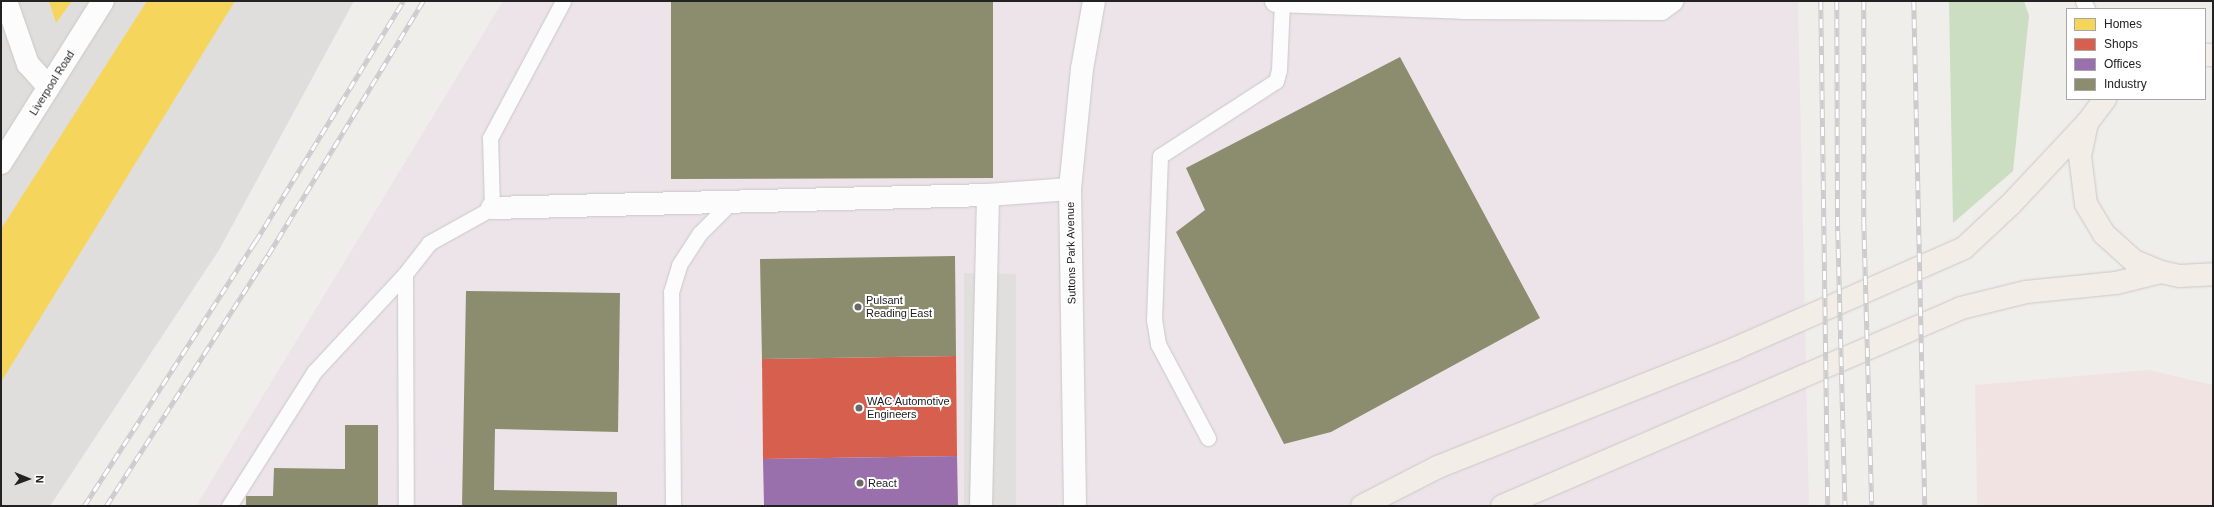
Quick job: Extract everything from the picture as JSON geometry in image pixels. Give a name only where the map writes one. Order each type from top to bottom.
[{"type":"main road","points":[[1362,506],[1438,467],[1734,349],[1964,248],[2012,204],[2086,123],[2104,100]]},
{"type":"main road","points":[[2086,123],[2080,156],[2086,204],[2104,234],[2134,261],[2161,272],[2180,276],[2213,274]]},
{"type":"main road","points":[[1502,506],[1961,308],[2026,292],[2116,283],[2161,272]]},
{"type":"street","points":[[6,1],[28,64],[49,88]]},
{"type":"street","name":"Liverpool Road","points":[[1,164],[103,1]]},
{"type":"street","name":"Suttons Park Avenue","points":[[1075,506],[1070,189],[1082,69],[1094,1]]},
{"type":"street","points":[[1276,1],[1661,8],[1672,1]]},
{"type":"street","points":[[492,208],[988,196],[1070,189]]},
{"type":"street","points":[[981,506],[988,196]]},
{"type":"lane","points":[[229,506],[314,372],[405,274],[429,243],[492,208],[490,138],[563,1]]},
{"type":"lane","points":[[1208,438],[1158,344],[1154,320],[1160,156],[1276,82],[1279,70],[1282,1]]},
{"type":"lane","points":[[673,506],[671,292],[678,265],[700,233],[731,202]]},
{"type":"lane","points":[[405,274],[406,506]]},
{"type":"shaded area","points":[[1,1],[354,1],[219,250],[50,506],[1,506]]},
{"type":"shaded area","points":[[503,1],[1798,1],[1809,506],[196,506]]},
{"type":"shaded area","points":[[964,273],[1016,274],[1016,506],[964,506]]},
{"type":"shaded area","points":[[2149,370],[2213,385],[2213,506],[1977,506],[1975,385]]},
{"type":"green space","points":[[1949,1],[2024,1],[2029,16],[2013,171],[1953,223]]},
{"type":"building: Homes","points":[[49,1],[72,1],[56,23]]},
{"type":"building: Homes","points":[[147,1],[235,1],[1,382],[1,229]]},
{"type":"building: Shops","name":"WAC Automotive Engineers","points":[[956,356],[957,456],[763,459],[762,359]]},
{"type":"building: Offices","name":"React","points":[[957,456],[958,506],[764,506],[763,459]]},
{"type":"building: Industry","points":[[671,1],[993,1],[993,178],[671,179]]},
{"type":"building: Industry","points":[[1400,57],[1540,318],[1331,432],[1284,444],[1176,232],[1205,210],[1186,168]]},
{"type":"building: Industry","name":"Pulsant Reading East","points":[[955,256],[956,356],[762,359],[760,259]]},
{"type":"building: Industry","points":[[466,291],[620,293],[618,432],[495,429],[494,490],[617,492],[617,506],[462,506]]},
{"type":"building: Industry","points":[[345,425],[378,425],[378,506],[246,506],[246,496],[273,496],[274,468],[345,469]]},
{"type":"railway","points":[[84,506],[255,242],[403,1]]},
{"type":"railway","points":[[106,506],[268,255],[423,1]]},
{"type":"railway","points":[[1821,1],[1828,506]]},
{"type":"railway","points":[[1837,1],[1838,231],[1845,506]]},
{"type":"railway","points":[[1864,1],[1864,222],[1872,506]]},
{"type":"railway","points":[[1914,1],[1925,506]]},
{"type":"place","name":"Pulsant Reading East","points":[[858,307]]},
{"type":"place","name":"WAC Automotive Engineers","points":[[859,408]]},
{"type":"place","name":"React","points":[[860,483]]}]
